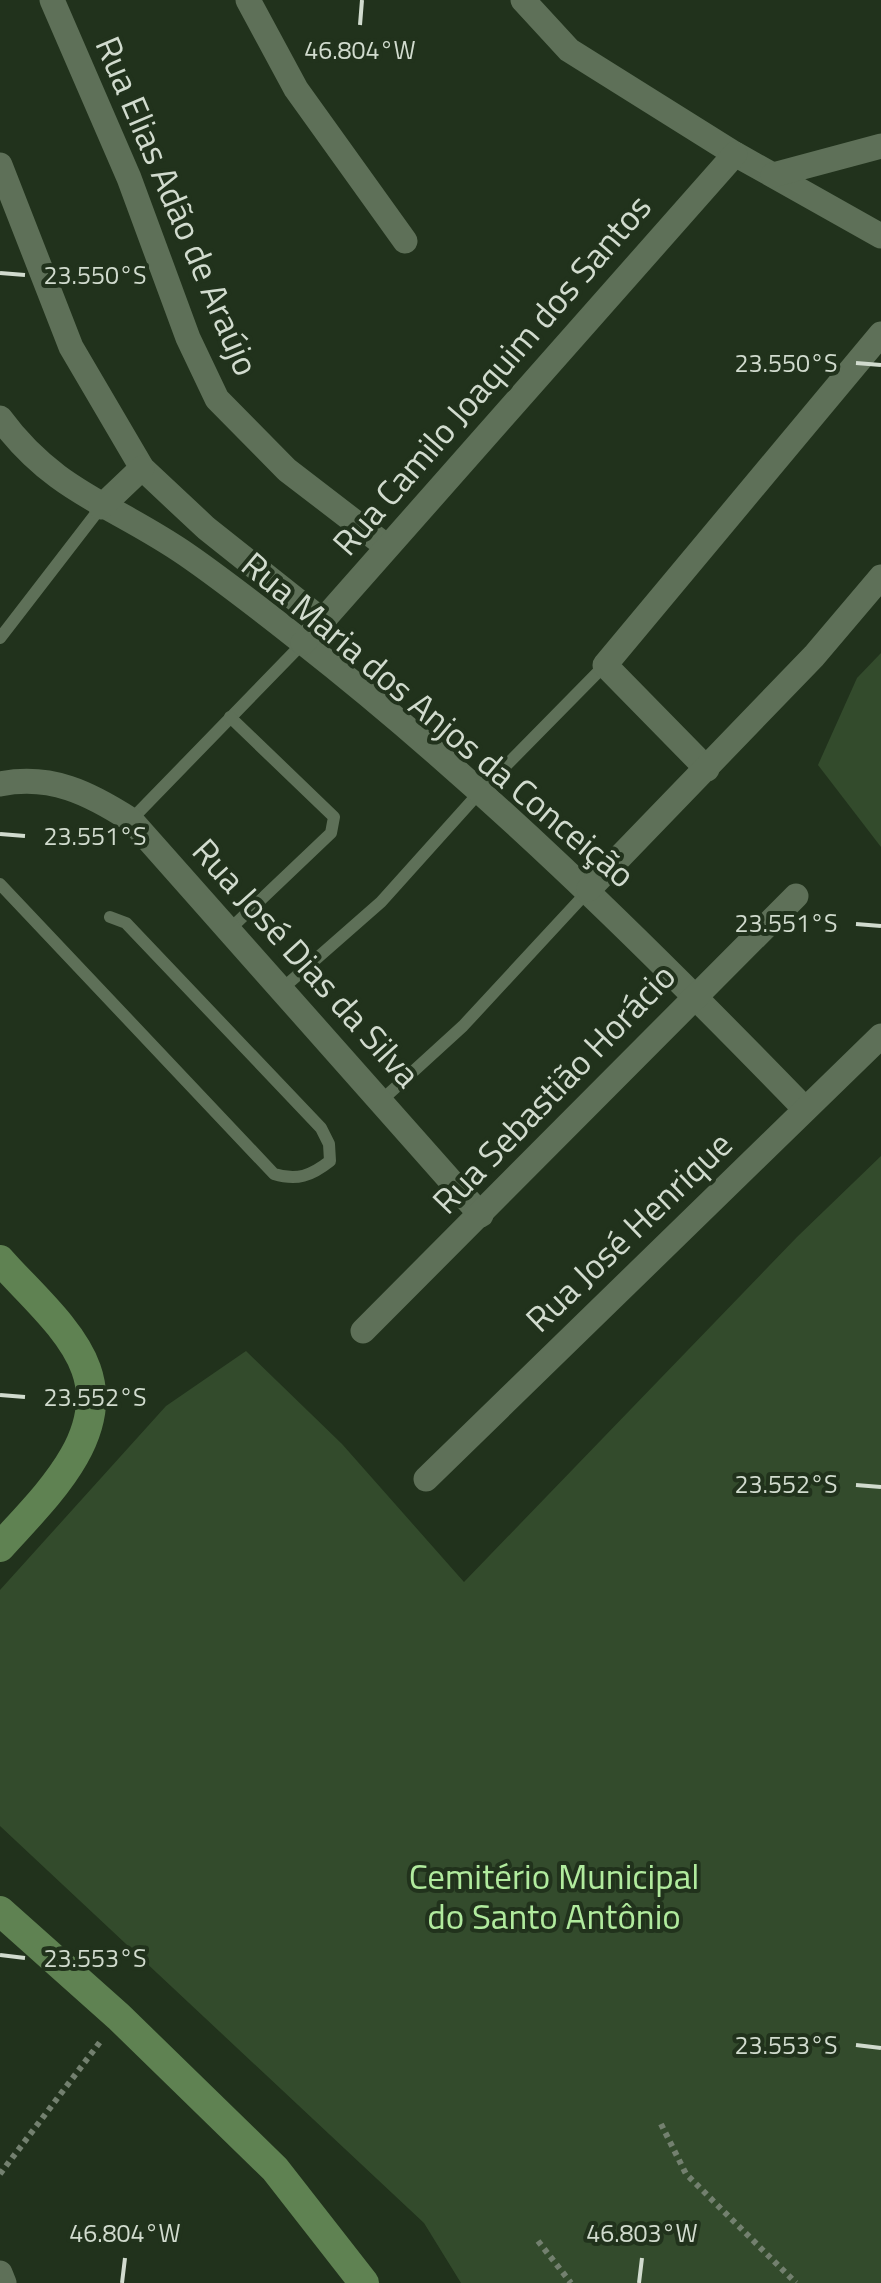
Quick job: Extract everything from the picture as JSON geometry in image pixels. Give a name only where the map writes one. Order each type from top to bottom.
[{"type":"main road","points":[[0,1260],[86,1367],[92,1399],[84,1437],[60,1479],[0,1547]]},
{"type":"main road","points":[[0,1911],[119,2017],[275,2169],[364,2283]]},
{"type":"street","name":"Rua Elias Adão de Araújo","points":[[52,0],[130,178],[188,338],[217,400],[287,470],[386,546]]},
{"type":"street","points":[[248,0],[296,88],[405,242]]},
{"type":"street","points":[[523,0],[569,50],[735,154],[881,236]]},
{"type":"street","points":[[774,175],[881,146]]},
{"type":"street","name":"Rua Camilo Joaquim dos Santos","points":[[303,643],[735,154]]},
{"type":"street","points":[[0,165],[71,347],[142,468],[206,528],[323,622]]},
{"type":"street","points":[[707,769],[604,665],[881,334]]},
{"type":"street","name":"Rua Maria dos Anjos da Conceição","points":[[0,418],[25,452],[64,485],[186,554],[303,643],[589,889],[804,1109]]},
{"type":"street","points":[[101,507],[142,468]]},
{"type":"street","points":[[589,889],[707,769],[881,577]]},
{"type":"street","name":"Rua José Dias da Silva","points":[[0,784],[53,782],[86,790],[131,820],[481,1214]]},
{"type":"street","name":"Rua Sebastião Horácio","points":[[363,1331],[796,896]]},
{"type":"street","name":"Rua José Henrique","points":[[426,1478],[881,1036]]},
{"type":"street","points":[[0,2274],[4,2283]]},
{"type":"lane","points":[[0,638],[101,507]]},
{"type":"lane","points":[[131,820],[303,643]]},
{"type":"lane","points":[[282,988],[381,902],[478,794],[604,665]]},
{"type":"lane","points":[[230,717],[334,817],[332,833],[230,929]]},
{"type":"lane","points":[[0,884],[274,1174],[289,1179],[312,1176],[330,1161],[329,1144],[321,1128],[126,923],[110,917]]},
{"type":"lane","points":[[383,1100],[463,1026],[589,889]]},
{"type":"path","points":[[0,2174],[119,2017]]},
{"type":"path","points":[[661,2124],[686,2174],[796,2283]]},
{"type":"path","points":[[538,2241],[572,2283]]},
{"type":"green space","points":[[881,653],[881,847],[818,765],[857,678]]},
{"type":"green space","name":"Cemitério Municipal do Santo Antônio","points":[[881,1156],[881,2283],[461,2283],[424,2223],[0,1826],[0,1590],[166,1406],[246,1351],[342,1444],[464,1582],[797,1237]]}]
